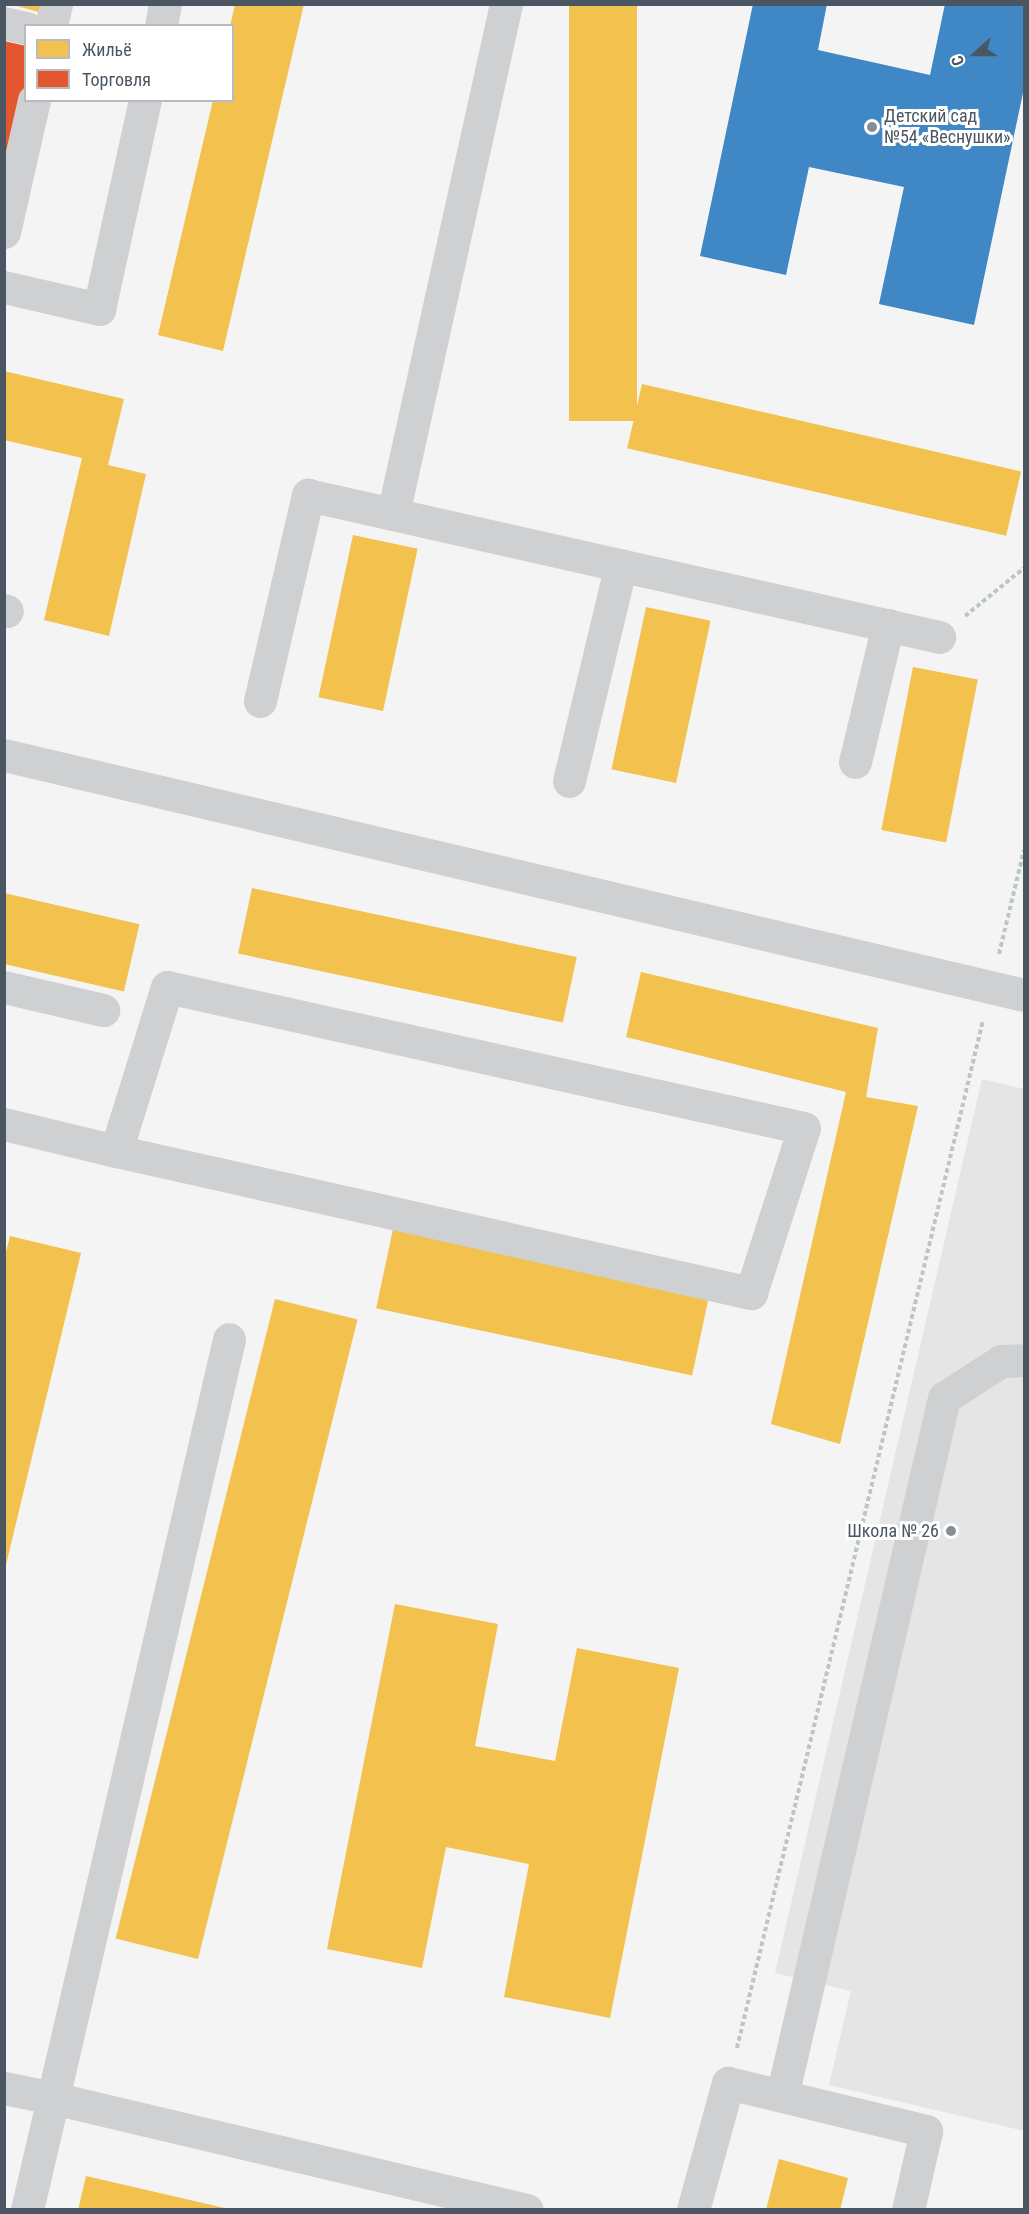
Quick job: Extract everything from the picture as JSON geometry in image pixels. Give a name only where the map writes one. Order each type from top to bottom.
[{"type":"street","points":[[51,24],[56,4]]},
{"type":"street","points":[[161,24],[165,4]]},
{"type":"street","points":[[393,514],[506,4]]},
{"type":"street","points":[[4,23],[24,28]]},
{"type":"street","points":[[4,232],[34,102]]},
{"type":"street","points":[[4,287],[99,309],[145,102]]},
{"type":"street","points":[[260,701],[308,495],[939,637]]},
{"type":"street","points":[[569,781],[621,565]]},
{"type":"street","points":[[855,762],[888,626]]},
{"type":"street","points":[[4,755],[1024,995]]},
{"type":"street","points":[[4,987],[103,1010]]},
{"type":"street","points":[[4,1124],[116,1151],[751,1293],[804,1128],[167,987],[116,1151]]},
{"type":"street","points":[[27,2210],[229,1339]]},
{"type":"street","points":[[782,2096],[944,1398],[1001,1361],[1024,1360]]},
{"type":"street","points":[[693,2210],[728,2083],[926,2131],[908,2210]]},
{"type":"street","points":[[4,2088],[527,2210]]},
{"type":"path","points":[[939,637],[1024,568]]},
{"type":"path","points":[[728,2083],[1024,850]]},
{"type":"shaded area","name":"Школа № 26","points":[[982,1079],[1024,1089],[1024,2131],[829,2085],[851,1991],[775,1973]]},
{"type":"building: Жильё","points":[[10,4],[44,4],[42,13]]},
{"type":"building: Жильё","points":[[235,4],[304,4],[223,351],[158,335],[213,102],[234,102],[234,24],[230,24]]},
{"type":"building: Жильё","points":[[569,4],[637,4],[637,421],[569,421]]},
{"type":"building: Жильё","points":[[4,371],[124,399],[108,465],[146,474],[109,636],[44,620],[82,458],[4,440]]},
{"type":"building: Жильё","points":[[642,384],[1021,472],[1006,536],[627,448]]},
{"type":"building: Жильё","points":[[353,535],[418,549],[383,711],[318,697]]},
{"type":"building: Жильё","points":[[646,607],[711,621],[676,783],[611,769]]},
{"type":"building: Жильё","points":[[913,667],[978,680],[946,843],[881,830]]},
{"type":"building: Жильё","points":[[252,888],[577,957],[563,1023],[238,954]]},
{"type":"building: Жильё","points":[[4,893],[139,924],[124,991],[4,964]]},
{"type":"building: Жильё","points":[[641,972],[878,1028],[866,1097],[918,1106],[840,1444],[771,1424],[846,1092],[626,1037]]},
{"type":"building: Жильё","points":[[393,1229],[709,1296],[692,1375],[376,1308]]},
{"type":"building: Жильё","points":[[10,1236],[81,1253],[5,1569],[4,1260]]},
{"type":"building: Жильё","points":[[275,1299],[357,1320],[198,1959],[116,1938]]},
{"type":"building: Жильё","points":[[395,1604],[498,1624],[475,1746],[555,1761],[577,1648],[679,1668],[610,2018],[504,1997],[529,1864],[446,1847],[422,1968],[327,1949]]},
{"type":"building: Жильё","points":[[779,2159],[848,2178],[840,2210],[766,2210]]},
{"type":"building: Жильё","points":[[86,2176],[229,2209],[229,2210],[78,2210]]},
{"type":"building: Торговля","points":[[4,41],[24,46],[24,93],[5,171]]},
{"type":"building: Школы","name":"Детский сад №54 «Веснушки»","points":[[753,4],[827,4],[818,50],[930,75],[945,4],[1024,4],[1024,88],[974,325],[879,304],[904,187],[809,167],[786,275],[700,256]]},
{"type":"place","name":"Детский сад №54 «Веснушки»","points":[[872,127]]},
{"type":"place","name":"Школа № 26","points":[[951,1531]]}]
